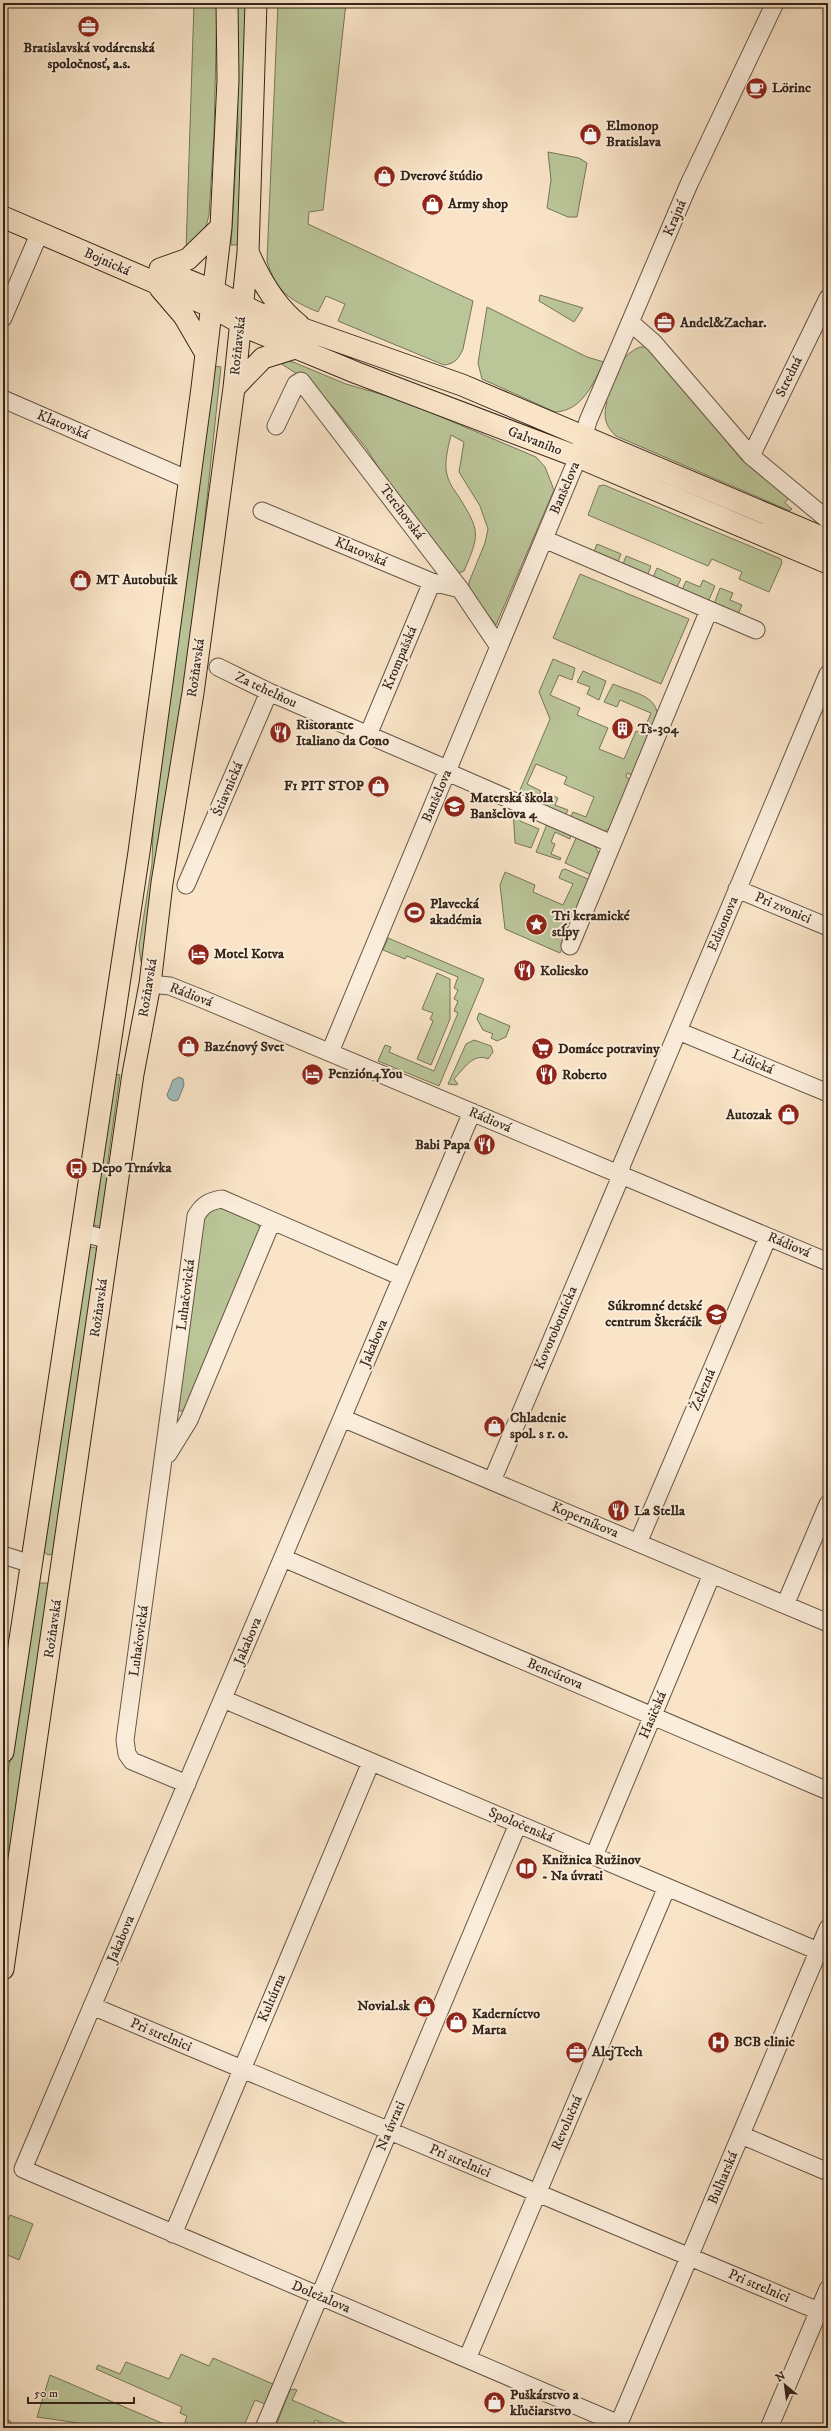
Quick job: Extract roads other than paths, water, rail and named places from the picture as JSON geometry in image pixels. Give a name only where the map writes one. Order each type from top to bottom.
[{"type":"main road","points":[[3,1752],[130,906],[213,299],[221,227],[228,80],[227,3]]},
{"type":"main road","name":"Rožňavská","points":[[3,1969],[133,1074],[150,984],[162,883],[193,693],[234,388],[248,252],[256,3]]},
{"type":"main road","name":"Bojnická","points":[[3,207],[213,299],[241,315]]},
{"type":"main road","name":"Bojnická","points":[[3,217],[158,276]]},
{"type":"main road","points":[[205,352],[158,276],[188,259],[221,227]]},
{"type":"main road","points":[[234,388],[263,358],[300,339],[288,316],[268,291],[248,252]]},
{"type":"main road","name":"Galvaniho","points":[[241,315],[828,563]]},
{"type":"main road","name":"Galvaniho","points":[[300,339],[462,385],[828,540]]},
{"type":"main road","points":[[110,1035],[150,984],[139,970],[133,957],[130,906]]},
{"type":"main road","points":[[110,1035],[124,1048],[133,1074]]},
{"type":"main road","points":[[31,1564],[62,1571]]},
{"type":"street","name":"Krajná","points":[[584,437],[588,421],[689,184],[775,3]]},
{"type":"street","points":[[3,318],[40,232]]},
{"type":"street","name":"Stredná","points":[[751,456],[828,298]]},
{"type":"street","points":[[630,322],[654,343],[751,456],[828,520]]},
{"type":"street","name":"Terchovská","points":[[276,426],[296,384],[301,381],[460,589],[498,648]]},
{"type":"street","name":"Klatovská","points":[[3,399],[189,480]]},
{"type":"street","name":"Banšelova","points":[[330,1052],[578,457],[584,437]]},
{"type":"street","name":"Klatovská","points":[[262,511],[432,582],[460,589]]},
{"type":"street","points":[[544,539],[756,630]]},
{"type":"street","name":"Krompašská","points":[[368,735],[432,582]]},
{"type":"street","points":[[570,946],[709,610]]},
{"type":"street","name":"Za tehelňou","points":[[218,666],[269,692],[448,769],[454,775],[612,844]]},
{"type":"street","name":"Edisonova","points":[[619,1174],[828,674]]},
{"type":"street","name":"Štiavnická","points":[[186,885],[269,692]]},
{"type":"street","name":"Pri zvonici","points":[[737,889],[828,927]]},
{"type":"street","name":"Rádiová","points":[[150,984],[170,986],[828,1262]]},
{"type":"street","name":"Lidická","points":[[678,1031],[828,1093]]},
{"type":"street","name":"Jakabova","points":[[23,2170],[472,1112]]},
{"type":"street","name":"Kovorobotnícka","points":[[492,1481],[618,1183],[619,1174]]},
{"type":"street","name":"Luhačovická","points":[[187,1784],[132,1761],[128,1754],[125,1740],[196,1216],[202,1206],[213,1200],[222,1199],[402,1277]]},
{"type":"street","name":"Luhačovická","points":[[164,1460],[189,1420],[272,1221]]},
{"type":"street","points":[[80,1232],[109,1240]]},
{"type":"street","name":"Železná","points":[[638,1543],[768,1237]]},
{"type":"street","name":"Koperníkova","points":[[342,1418],[828,1623]]},
{"type":"street","points":[[785,1605],[828,1504]]},
{"type":"street","points":[[3,1555],[31,1564]]},
{"type":"street","name":"Bencúrova","points":[[283,1558],[828,1791]]},
{"type":"street","name":"Hasičská","points":[[594,1856],[712,1574]]},
{"type":"street","name":"Spoločenská","points":[[223,1699],[818,1951]]},
{"type":"street","name":"Kultúrna","points":[[173,2234],[372,1762]]},
{"type":"street","name":"Na úvrati","points":[[264,2428],[518,1824]]},
{"type":"street","name":"Revolučná","points":[[467,2359],[667,1887]]},
{"type":"street","name":"Bulharská","points":[[618,2426],[828,1928]]},
{"type":"street","name":"Pri strelnici","points":[[92,2006],[823,2313]]},
{"type":"street","points":[[741,2135],[828,2172]]},
{"type":"street","name":"Doležalova","points":[[23,2170],[467,2359],[618,2426]]},
{"type":"street","points":[[769,2428],[823,2313],[828,2289]]},
{"type":"water","points":[[179,1077],[183,1079],[184,1085],[178,1100],[174,1101],[169,1099],[167,1095],[173,1080]]},
{"type":"place","name":"Bratislavská vodárenská spoločnosť, a.s.","points":[[89,26]]},
{"type":"place","name":"Lörinc","points":[[757,88]]},
{"type":"place","name":"Elmonop Bratislava","points":[[591,134]]},
{"type":"place","name":"Dverové štúdio","points":[[385,176]]},
{"type":"place","name":"Army shop","points":[[432,204]]},
{"type":"place","name":"Andel&Zachar.","points":[[665,323]]},
{"type":"place","name":"MT Autobutik","points":[[81,580]]},
{"type":"place","name":"Ts-304","points":[[622,729]]},
{"type":"place","name":"Ristorante Italiano da Cono","points":[[281,733]]},
{"type":"place","name":"F1 PIT STOP","points":[[379,786]]},
{"type":"place","name":"Materská škola Banšelova 4","points":[[455,806]]},
{"type":"place","name":"Plavecká akadémia","points":[[414,912]]},
{"type":"place","name":"Tri keramické stĺpy","points":[[537,924]]},
{"type":"place","name":"Motel Kotva","points":[[198,954]]},
{"type":"place","name":"Koliesko","points":[[524,971]]},
{"type":"place","name":"Bazénový Svet","points":[[189,1047]]},
{"type":"place","name":"Domáce potraviny","points":[[543,1049]]},
{"type":"place","name":"Penzión4You","points":[[313,1074]]},
{"type":"place","name":"Roberto","points":[[547,1075]]},
{"type":"place","name":"Autozak","points":[[788,1115]]},
{"type":"place","name":"Babi Papa","points":[[485,1145]]},
{"type":"place","name":"Depo Trnávka","points":[[77,1168]]},
{"type":"place","name":"Súkromné detské centrum Škeráčik","points":[[717,1314]]},
{"type":"place","name":"Chladenie spol. s r. o.","points":[[494,1426]]},
{"type":"place","name":"La Stella","points":[[619,1511]]},
{"type":"place","name":"Knižnica Ružinov - Na úvrati","points":[[526,1868]]},
{"type":"place","name":"Novial.sk","points":[[425,2006]]},
{"type":"place","name":"Kaderníctvo Marta","points":[[457,2022]]},
{"type":"place","name":"BCB clinic","points":[[718,2042]]},
{"type":"place","name":"AlejTech","points":[[576,2052]]},
{"type":"place","name":"Puškárstvo a kľučiarstvo","points":[[494,2403]]}]
